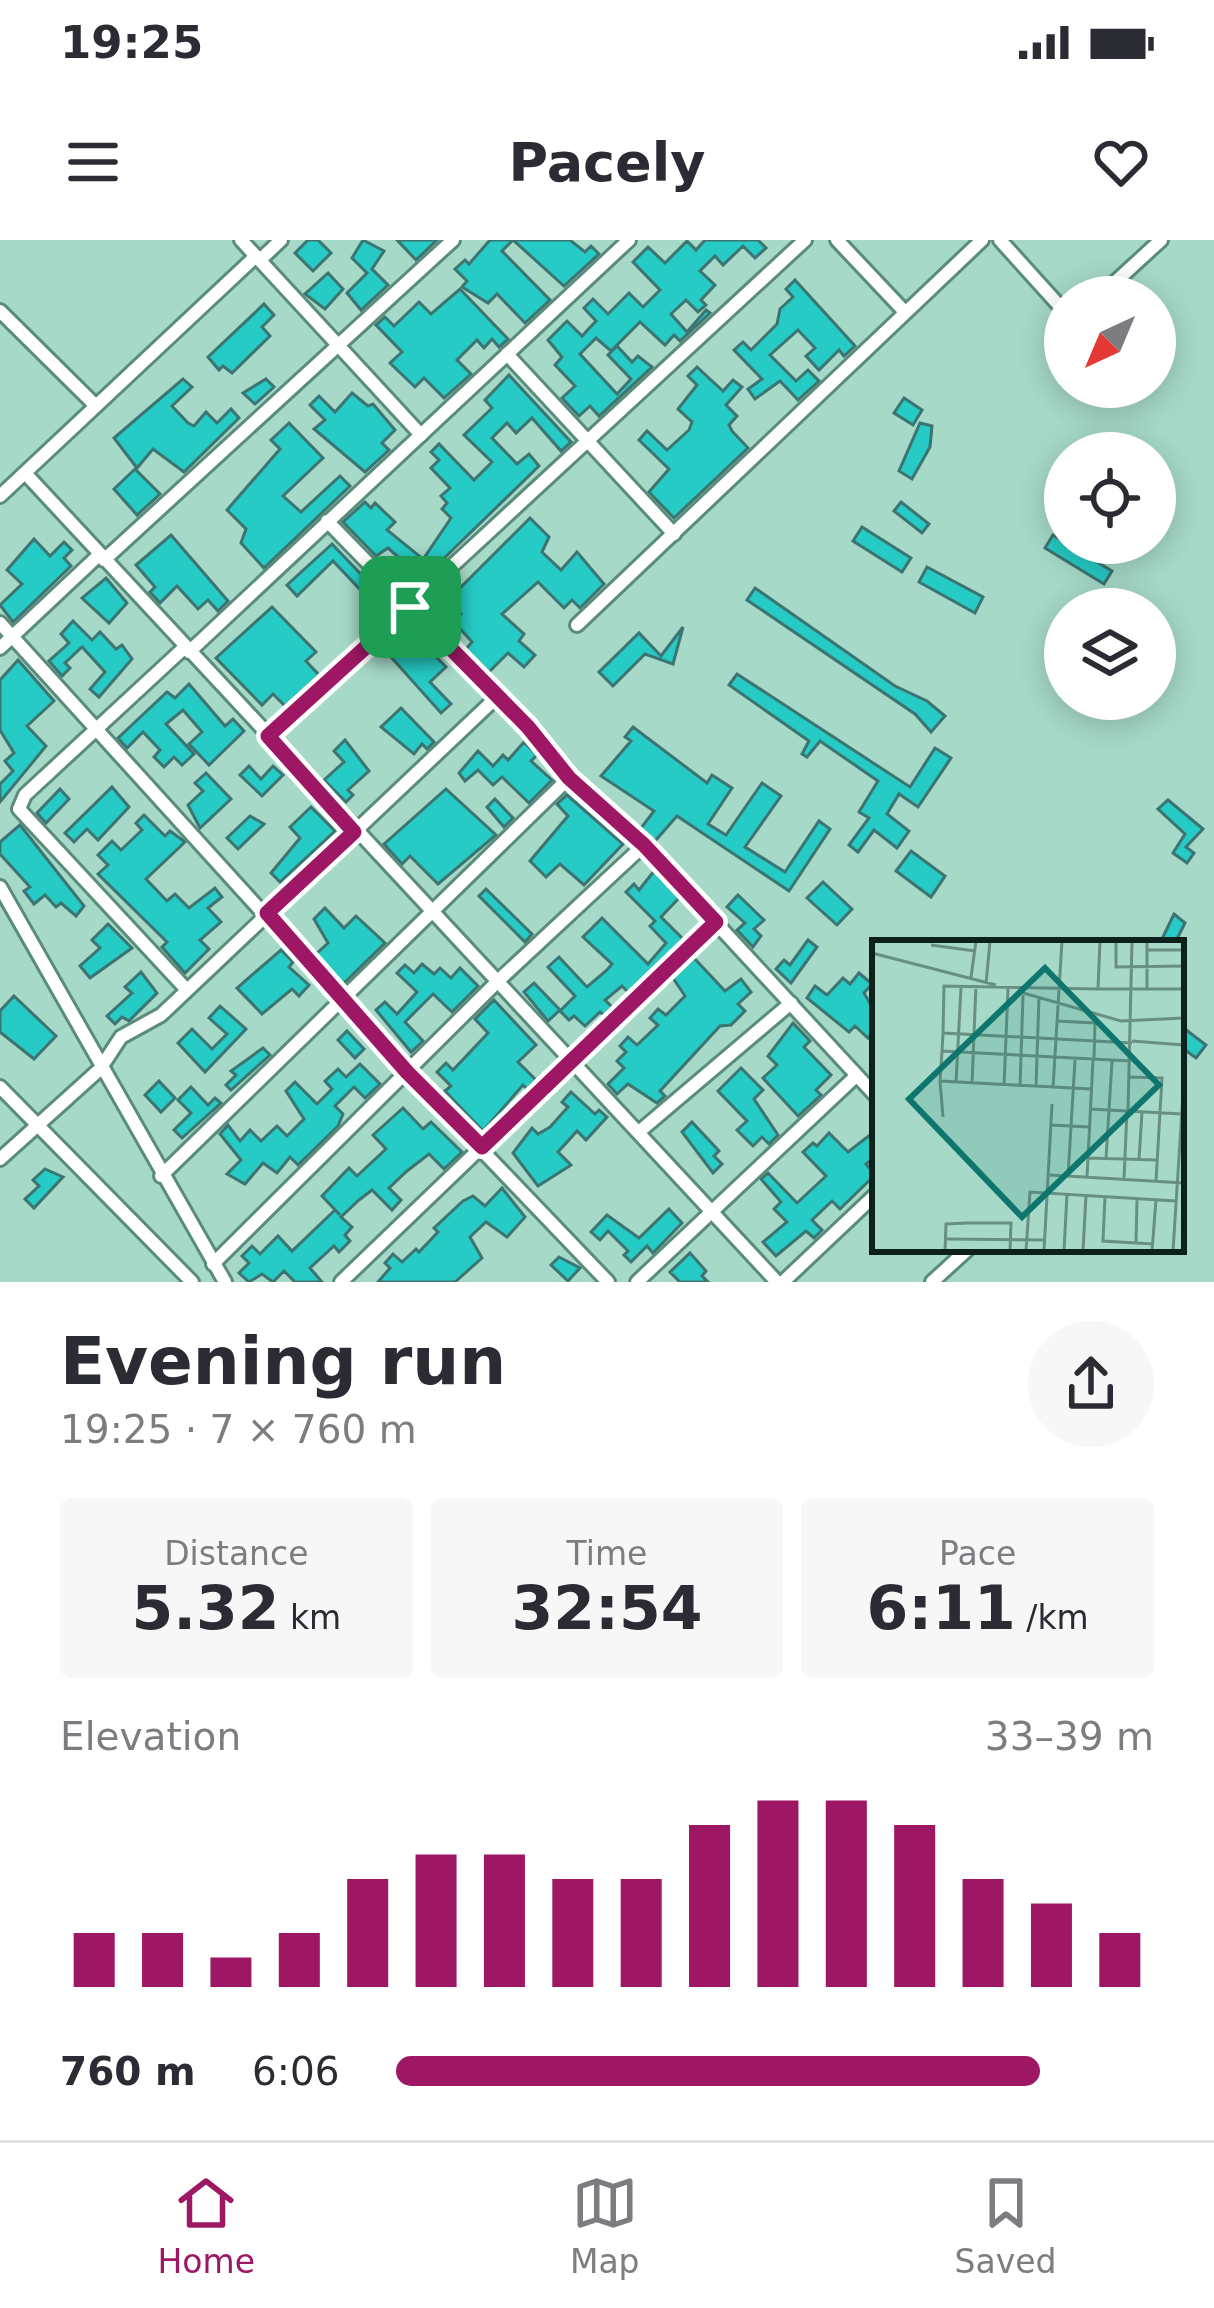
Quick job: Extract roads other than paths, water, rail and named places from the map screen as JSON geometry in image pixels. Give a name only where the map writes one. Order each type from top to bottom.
[{"type":"street","points":[[242,240],[421,434]]},
{"type":"street","points":[[0,496],[281,240]]},
{"type":"street","points":[[0,648],[453,240]]},
{"type":"street","points":[[186,989],[19,809],[25,795],[629,240]]},
{"type":"street","points":[[268,736],[805,240]]},
{"type":"street","points":[[837,240],[904,311]]},
{"type":"street","points":[[578,625],[982,240]]},
{"type":"street","points":[[1000,240],[1044,289]]},
{"type":"street","points":[[1122,276],[1161,240]]},
{"type":"street","points":[[0,311],[96,406]]},
{"type":"street","points":[[506,354],[674,533]]},
{"type":"street","points":[[25,473],[431,915],[499,980],[569,1064],[640,1132],[709,1214],[780,1282],[872,1199]]},
{"type":"street","points":[[327,521],[498,696],[569,778],[644,845],[872,1093]]},
{"type":"street","points":[[0,623],[344,997],[407,1072],[608,1282]]},
{"type":"street","points":[[0,1159],[100,1069],[121,1037],[161,1015],[498,696]]},
{"type":"street","points":[[161,1176],[569,778]]},
{"type":"street","points":[[213,1264],[499,980],[644,845]]},
{"type":"street","points":[[0,887],[225,1282]]},
{"type":"street","points":[[341,1282],[716,922]]},
{"type":"street","points":[[640,1132],[791,1003]]},
{"type":"street","points":[[637,1282],[856,1076]]},
{"type":"street","points":[[0,1087],[192,1282]]},
{"type":"street","points":[[932,1282],[965,1252]]}]
